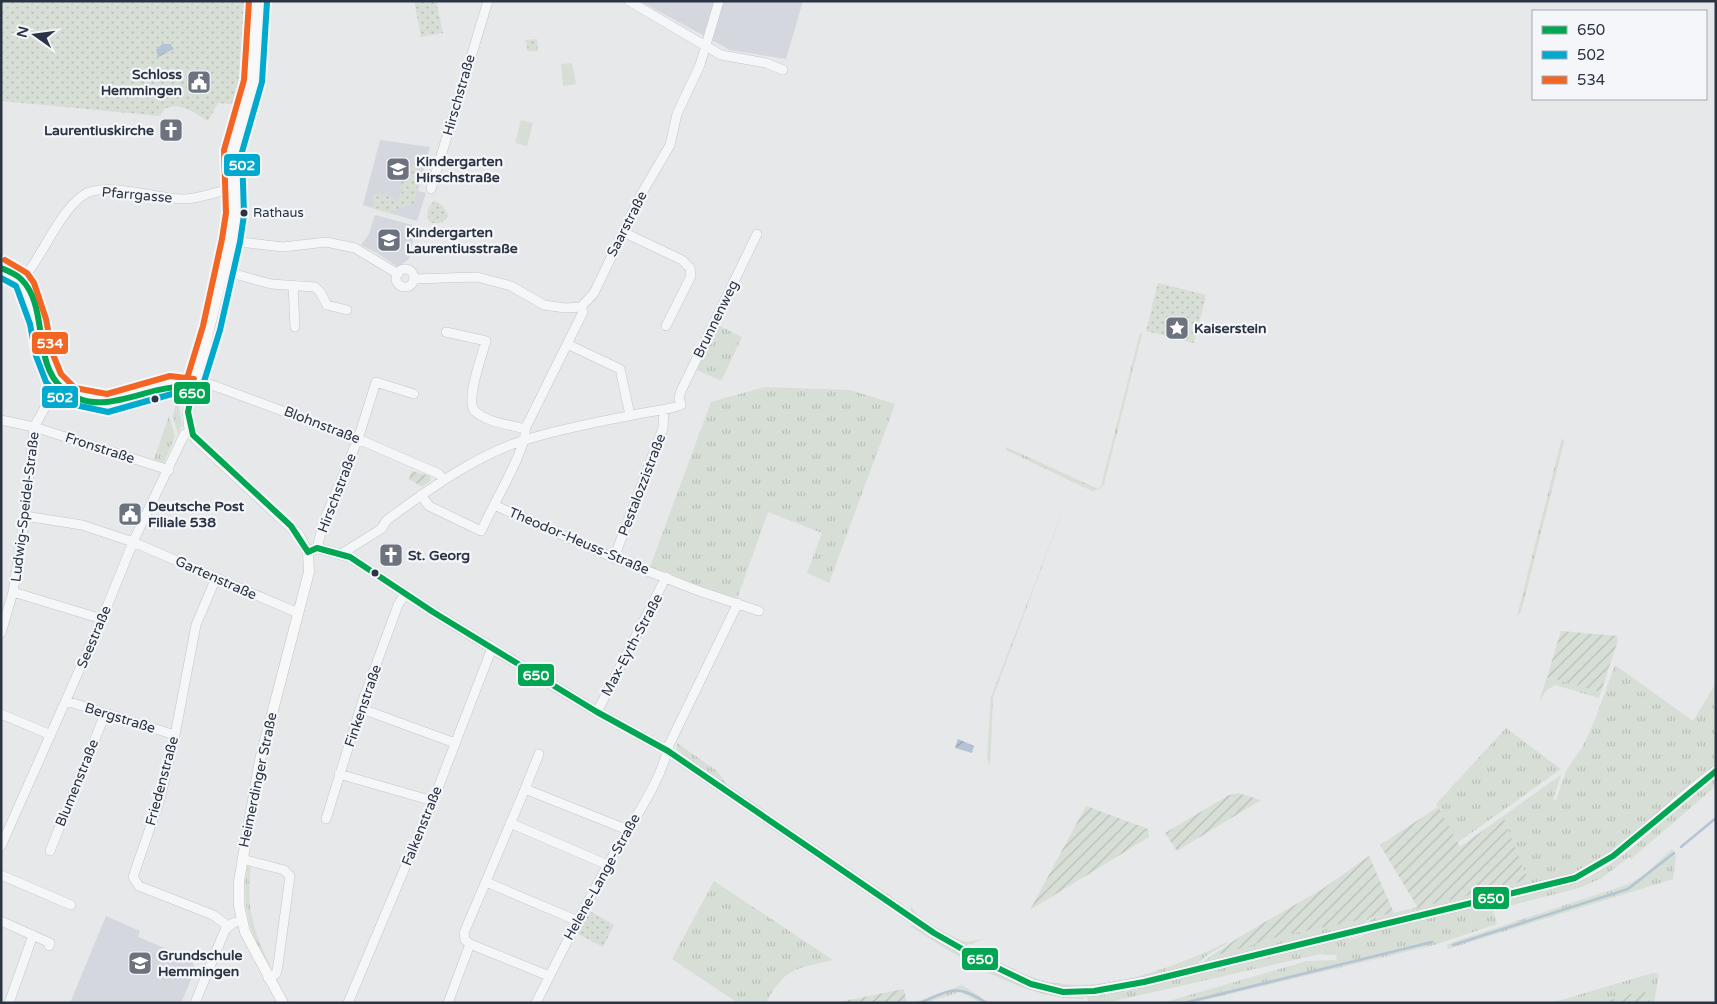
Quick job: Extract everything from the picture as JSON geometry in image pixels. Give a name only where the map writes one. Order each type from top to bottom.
[{"type":"main road","points":[[258,1],[253,81],[233,151],[232,167],[235,188],[235,214],[231,241],[188,414],[191,430],[196,439],[291,526],[312,550],[341,554],[374,572],[405,594],[597,712],[668,751],[934,933],[992,966],[1031,984],[1054,990],[1075,992],[1103,990],[1144,982],[1570,879],[1596,868],[1610,858],[1716,771]]},
{"type":"main road","points":[[1,268],[22,280],[30,296],[44,354],[54,379],[60,388],[71,396],[107,403],[156,389],[193,388]]},
{"type":"main road","name":"Heimerdinger Straße","points":[[283,1003],[249,942],[242,920],[239,895],[242,858],[260,760],[309,572],[312,550]]},
{"type":"street","name":"Hirschstraße","points":[[432,189],[488,1]]},
{"type":"street","points":[[629,1],[721,54],[766,63],[783,70]]},
{"type":"street","name":"Saarstraße","points":[[494,505],[524,440],[525,429],[583,312],[581,306],[594,293],[642,193],[670,144],[677,114],[700,65],[718,1]]},
{"type":"street","name":"Pfarrgasse","points":[[22,280],[65,215],[82,196],[92,192],[115,190],[183,199],[235,188]]},
{"type":"street","points":[[623,232],[682,260],[690,268],[691,276],[666,326]]},
{"type":"street","name":"Brunnenweg","points":[[664,411],[681,405],[679,398],[681,391],[757,234]]},
{"type":"street","points":[[231,241],[283,246],[326,242],[355,248],[398,274]]},
{"type":"street","points":[[403,270],[412,272],[414,279],[410,286],[403,286],[397,281],[398,274],[403,270]]},
{"type":"street","points":[[224,271],[271,284],[315,287],[327,305],[347,310]]},
{"type":"street","points":[[414,279],[477,277],[511,286],[544,305],[564,308],[581,306]]},
{"type":"street","points":[[293,285],[295,328]]},
{"type":"street","points":[[446,332],[486,341],[471,399],[474,409],[484,417],[525,429]]},
{"type":"street","points":[[567,344],[620,369],[630,415]]},
{"type":"street","name":"Hirschstraße","points":[[312,550],[358,439],[376,382],[414,394]]},
{"type":"street","name":"Ludwig-Speidel-Straße","points":[[1,633],[13,592],[25,516],[34,427],[52,395],[60,388]]},
{"type":"street","name":"Blohnstraße","points":[[193,388],[358,439],[439,474],[443,480]]},
{"type":"street","points":[[341,554],[381,529],[387,520],[443,480],[524,440],[630,415],[664,411]]},
{"type":"street","name":"Pestalozzistraße","points":[[614,558],[663,428],[664,411]]},
{"type":"street","name":"Fronstraße","points":[[1,420],[34,427],[169,470]]},
{"type":"street","name":"Seestraße","points":[[1,846],[51,736],[134,542],[184,435],[191,430]]},
{"type":"street","name":"Theodor-Heuss-Straße","points":[[421,495],[429,506],[481,532],[494,505],[614,558],[759,612]]},
{"type":"street","name":"Gartenstraße","points":[[25,516],[82,525],[134,542],[298,614]]},
{"type":"street","name":"Max-Eyth-Straße","points":[[597,712],[666,577]]},
{"type":"street","name":"Friedenstraße","points":[[216,578],[196,625],[175,735],[160,799],[133,874],[133,880],[139,886],[213,916],[228,926]]},
{"type":"street","points":[[13,592],[102,619]]},
{"type":"street","name":"Finkenstraße","points":[[326,820],[339,774],[362,709],[362,703],[398,605],[405,594]]},
{"type":"street","name":"Helene-Lange-Straße","points":[[536,1003],[608,865],[647,796],[738,603]]},
{"type":"street","name":"Falkenstraße","points":[[348,1003],[433,801],[492,648]]},
{"type":"street","name":"Bergstraße","points":[[66,701],[175,735]]},
{"type":"street","points":[[362,709],[455,743]]},
{"type":"street","points":[[1,714],[51,736]]},
{"type":"street","name":"Blumenstraße","points":[[50,851],[105,714]]},
{"type":"street","points":[[539,754],[464,933],[465,940],[470,944],[549,976]]},
{"type":"street","points":[[339,774],[433,801]]},
{"type":"street","points":[[525,789],[628,830]]},
{"type":"street","points":[[510,823],[608,865]]},
{"type":"street","points":[[242,858],[284,870],[290,876],[278,965],[276,974],[268,978]]},
{"type":"street","points":[[1,875],[71,905]]},
{"type":"street","points":[[486,882],[578,921]]},
{"type":"street","points":[[195,1003],[228,926],[242,920]]},
{"type":"street","points":[[1,921],[50,943],[49,946]]},
{"type":"street","points":[[9,1003],[33,935]]},
{"type":"street","points":[[448,1003],[470,944]]},
{"type":"shaded area","points":[[640,1],[803,1],[786,59],[730,50]]},
{"type":"shaded area","name":"Kindergarten Hirschstraße","points":[[380,140],[430,147],[418,191],[426,193],[417,221],[363,205]]},
{"type":"shaded area","name":"Kindergarten Laurentiusstraße","points":[[375,215],[416,226],[409,259],[398,267],[361,245],[369,234]]},
{"type":"shaded area","name":"Grundschule Hemmingen","points":[[106,916],[140,931],[138,937],[189,958],[196,968],[181,1003],[70,1003]]},
{"type":"green space","points":[[1,1],[246,1],[249,9],[247,87],[242,105],[218,103],[208,121],[186,108],[175,106],[163,110],[160,116],[1,101]]},
{"type":"green space","points":[[414,1],[436,1],[443,33],[421,37]]},
{"type":"green space","points":[[537,39],[538,51],[528,51],[525,40]]},
{"type":"green space","points":[[572,63],[576,84],[563,86],[561,64]]},
{"type":"green space","points":[[521,120],[533,123],[527,146],[515,143]]},
{"type":"green space","points":[[401,158],[412,166],[420,166],[415,204],[388,213],[372,208],[374,201],[371,193],[387,193],[397,203],[401,193],[401,184],[394,165]]},
{"type":"green space","points":[[435,201],[442,205],[448,215],[443,222],[430,222],[428,216],[429,207]]},
{"type":"green space","name":"Kaiserstein","points":[[1158,283],[1206,295],[1194,343],[1146,331]]},
{"type":"green space","points":[[720,326],[742,337],[721,381],[695,369],[716,327]]},
{"type":"green space","points":[[1140,333],[1142,334],[1104,484],[1100,489],[1092,491],[1006,450],[1006,447],[1098,489],[1101,486]]},
{"type":"green space","points":[[765,387],[850,390],[895,404],[829,583],[807,573],[822,533],[768,512],[737,599],[679,581],[674,575],[650,567],[711,402]]},
{"type":"green space","points":[[177,397],[182,424],[178,434],[173,416]]},
{"type":"green space","points":[[169,416],[175,436],[164,463],[154,459]]},
{"type":"green space","points":[[1562,438],[1564,442],[1521,612],[1517,616]]},
{"type":"green space","points":[[412,471],[430,476],[431,480],[422,487],[409,479]]},
{"type":"green space","points":[[1070,492],[993,697],[990,766],[987,759],[991,697]]},
{"type":"green space","points":[[1561,631],[1617,636],[1618,640],[1601,692],[1547,677]]},
{"type":"green space","points":[[1615,665],[1693,721],[1716,683],[1716,767],[1603,858],[1574,874],[1365,925],[1373,918],[1528,880],[1503,816],[1561,775],[1553,799],[1556,800],[1566,771],[1583,746],[1596,717]]},
{"type":"green space","points":[[1547,677],[1601,692],[1599,698],[1555,685],[1547,690],[1539,701]]},
{"type":"green space","points":[[1506,728],[1561,769],[1457,843],[1436,804]]},
{"type":"green space","points":[[677,743],[717,771],[727,785],[904,905],[902,906],[693,763],[677,749]]},
{"type":"green space","points":[[1716,775],[1716,786],[1631,859],[1629,857],[1602,878],[1579,888],[1493,910],[1497,924],[1434,945],[1193,1003],[1162,1003],[1307,961],[1336,960],[1337,957],[1336,955],[1320,954],[1106,1003],[1088,1003],[1087,996],[1337,939],[1356,938],[1373,931],[1566,884]]},
{"type":"green space","points":[[1238,793],[1261,800],[1177,851],[1165,833],[1229,795]]},
{"type":"green space","points":[[1086,806],[1148,829],[1149,837],[1030,910]]},
{"type":"green space","points":[[1438,807],[1460,847],[1503,816],[1528,880],[1418,908],[1380,845]]},
{"type":"green space","points":[[1672,849],[1676,855],[1673,879],[1448,949],[1447,945],[1453,942],[1629,884],[1644,875]]},
{"type":"green space","points":[[1369,856],[1394,913],[1284,935],[1208,958],[1241,936],[1324,888]]},
{"type":"green space","points":[[247,866],[251,867],[249,894],[252,919],[271,967],[255,941],[249,920],[245,888]]},
{"type":"green space","points":[[714,881],[833,960],[793,971],[779,983],[766,1003],[738,1003],[672,959]]},
{"type":"green space","points":[[911,905],[925,920],[958,939],[968,942],[983,939],[972,944],[962,945],[911,911]]},
{"type":"green space","points":[[588,910],[614,925],[603,947],[574,932]]},
{"type":"green space","points":[[1373,916],[1359,927],[1202,964],[1208,958],[1284,935]]},
{"type":"green space","points":[[916,925],[1003,975],[1084,996],[1084,999],[1061,997],[1015,985],[971,964],[910,926]]},
{"type":"green space","points":[[1230,941],[1206,956],[1195,966],[1134,981],[1093,988],[1052,986],[1032,981],[973,951],[975,948],[1034,978],[1055,983],[1077,985],[1099,984],[1145,974],[1189,959]]},
{"type":"green space","points":[[1653,973],[1659,974],[1654,1003],[1651,1003],[1644,990],[1600,1003],[1551,1003]]},
{"type":"green space","points":[[962,985],[990,1003],[981,1003],[960,992],[925,1003],[913,1003]]},
{"type":"green space","points":[[904,989],[907,1003],[834,1003]]},
{"type":"green space","points":[[1644,990],[1651,1003],[1600,1003]]},
{"type":"water","points":[[162,44],[170,44],[174,49],[158,57],[156,50]]},
{"type":"water","points":[[958,739],[974,746],[972,753],[955,748]]},
{"type":"waterway","points":[[1681,847],[1716,818]]},
{"type":"waterway","points":[[1453,945],[1628,889],[1674,853]]},
{"type":"waterway","points":[[1184,1003],[1432,942]]},
{"type":"waterway","points":[[920,1003],[953,991],[968,993],[986,1003]]},
{"type":"transit line","name":"534","points":[[182,395],[203,326],[222,239],[226,213],[224,150],[244,80],[249,1]]},
{"type":"transit line","name":"502","points":[[198,401],[220,330],[240,242],[244,215],[242,152],[262,82],[267,2]]},
{"type":"transit line","name":"534","points":[[5,260],[27,273],[34,283],[46,319],[52,352],[61,374],[75,388],[107,394],[170,376],[194,379]]},
{"type":"transit line","name":"650","points":[[1,268],[19,277],[30,290],[35,304],[47,364],[53,377],[62,388],[77,398],[93,402],[109,402],[176,387],[193,388],[188,412],[193,435],[291,526],[308,552]]},
{"type":"transit line","name":"502","points":[[1,278],[16,286],[30,324],[36,356],[46,382],[66,403],[108,412],[172,394],[192,397]]},
{"type":"transit line","name":"650","points":[[308,552],[317,548],[350,557],[433,612],[597,712],[668,751],[934,933],[985,962],[1031,984],[1063,992],[1094,991],[1144,982],[1575,878],[1613,856],[1716,771]]},
{"type":"place","name":"Schloss Hemmingen","points":[[199,82]]},
{"type":"place","name":"Laurentiuskirche","points":[[171,130]]},
{"type":"place","name":"Kindergarten Hirschstraße","points":[[398,169]]},
{"type":"place","name":"Rathaus","points":[[244,213]]},
{"type":"place","name":"Kindergarten Laurentiusstraße","points":[[389,240]]},
{"type":"place","name":"Kaiserstein","points":[[1177,328]]},
{"type":"place","name":"Deutsche Post Filiale 538","points":[[130,514]]},
{"type":"place","name":"St. Georg","points":[[391,555]]},
{"type":"place","name":"Grundschule Hemmingen","points":[[140,963]]}]
